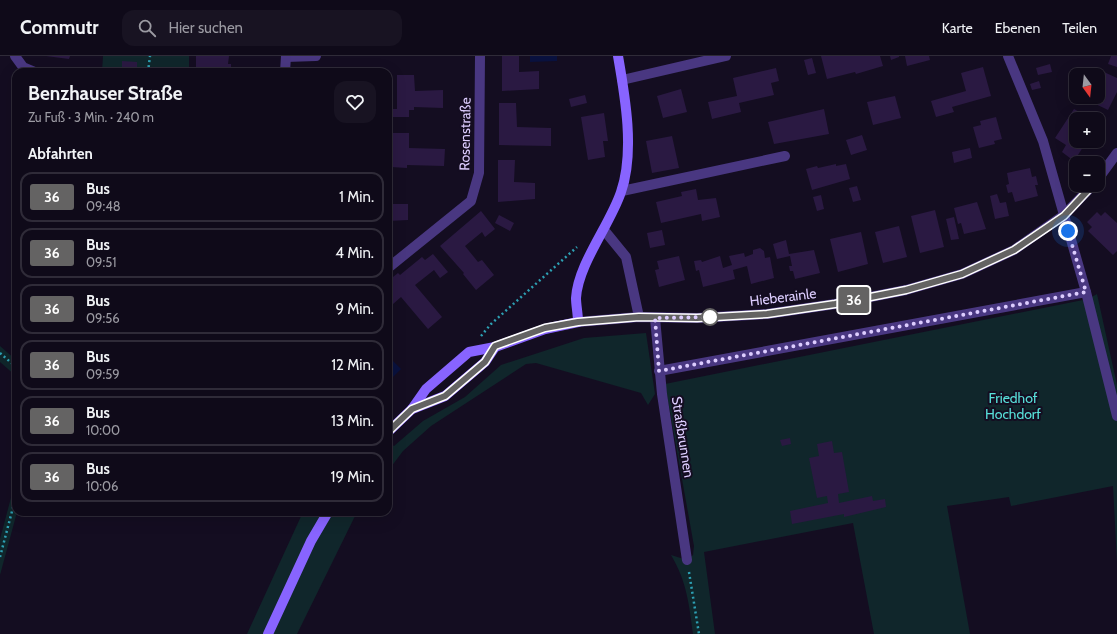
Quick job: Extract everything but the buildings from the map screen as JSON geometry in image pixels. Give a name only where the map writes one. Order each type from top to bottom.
[{"type":"street","points":[[15,56],[25,68]]},
{"type":"street","points":[[285,68],[286,56],[316,56]]},
{"type":"street","name":"Rosenstraße","points":[[392,265],[471,201],[479,173],[480,56]]},
{"type":"street","points":[[578,322],[576,297],[583,271],[622,191],[626,169],[627,145],[622,80],[618,56]]},
{"type":"street","points":[[622,80],[726,56]]},
{"type":"street","points":[[1008,56],[1042,141],[1086,292],[1117,416]]},
{"type":"street","points":[[1105,170],[1117,153]]},
{"type":"street","points":[[622,191],[785,156]]},
{"type":"street","name":"Hieberainle","points":[[392,428],[412,409],[426,389],[469,352],[495,346],[545,328],[578,322],[639,317],[697,318],[767,314],[835,304],[906,290],[962,274],[1014,250],[1064,216],[1086,192]]},
{"type":"street","points":[[604,230],[626,257],[639,317]]},
{"type":"street","points":[[659,371],[1086,292]]},
{"type":"street","name":"Straßbrunnen","points":[[655,318],[659,371],[687,560]]},
{"type":"street","name":"Hieberainle","points":[[412,409],[445,396],[485,362],[495,346]]},
{"type":"street","points":[[268,634],[311,541],[326,516]]},
{"type":"path","points":[[148,68],[150,56]]},
{"type":"path","points":[[469,352],[491,324],[581,244]]},
{"type":"path","points":[[0,352],[12,363]]},
{"type":"path","points":[[0,557],[12,511]]},
{"type":"path","points":[[687,560],[699,634]]},
{"type":"green space","points":[[103,56],[189,56],[189,68],[102,68]]},
{"type":"green space","name":"Friedhof Hochdorf","points":[[1097,294],[1117,385],[1117,563],[1113,486],[1011,506],[1009,497],[947,506],[970,634],[874,634],[853,523],[704,552],[715,634],[693,634],[684,584],[671,555],[687,560],[693,555],[694,546],[665,384],[1088,299]]},
{"type":"green space","points":[[646,333],[655,394],[648,405],[641,393],[536,363],[526,364],[431,426],[403,451],[392,466],[392,445],[394,446],[423,421],[465,397],[501,365],[584,338]]},
{"type":"green space","points":[[0,346],[12,356],[12,372],[0,362]]},
{"type":"green space","points":[[12,494],[12,516],[16,516],[0,575],[0,539]]},
{"type":"green space","points":[[301,516],[355,516],[297,634],[247,634]]},
{"type":"shaded area","points":[[530,56],[557,56],[557,61],[530,62]]},
{"type":"shaded area","points":[[392,360],[401,369],[392,378]]},
{"type":"bus line","name":"36","points":[[392,428],[412,409],[445,396],[485,362],[495,346],[545,328],[578,322],[639,317],[697,318],[767,314],[835,304],[906,290],[962,274],[1014,250],[1064,216],[1087,192]]},
{"type":"route","points":[[710,317],[655,318],[659,371],[1086,292],[1068,231]]}]
